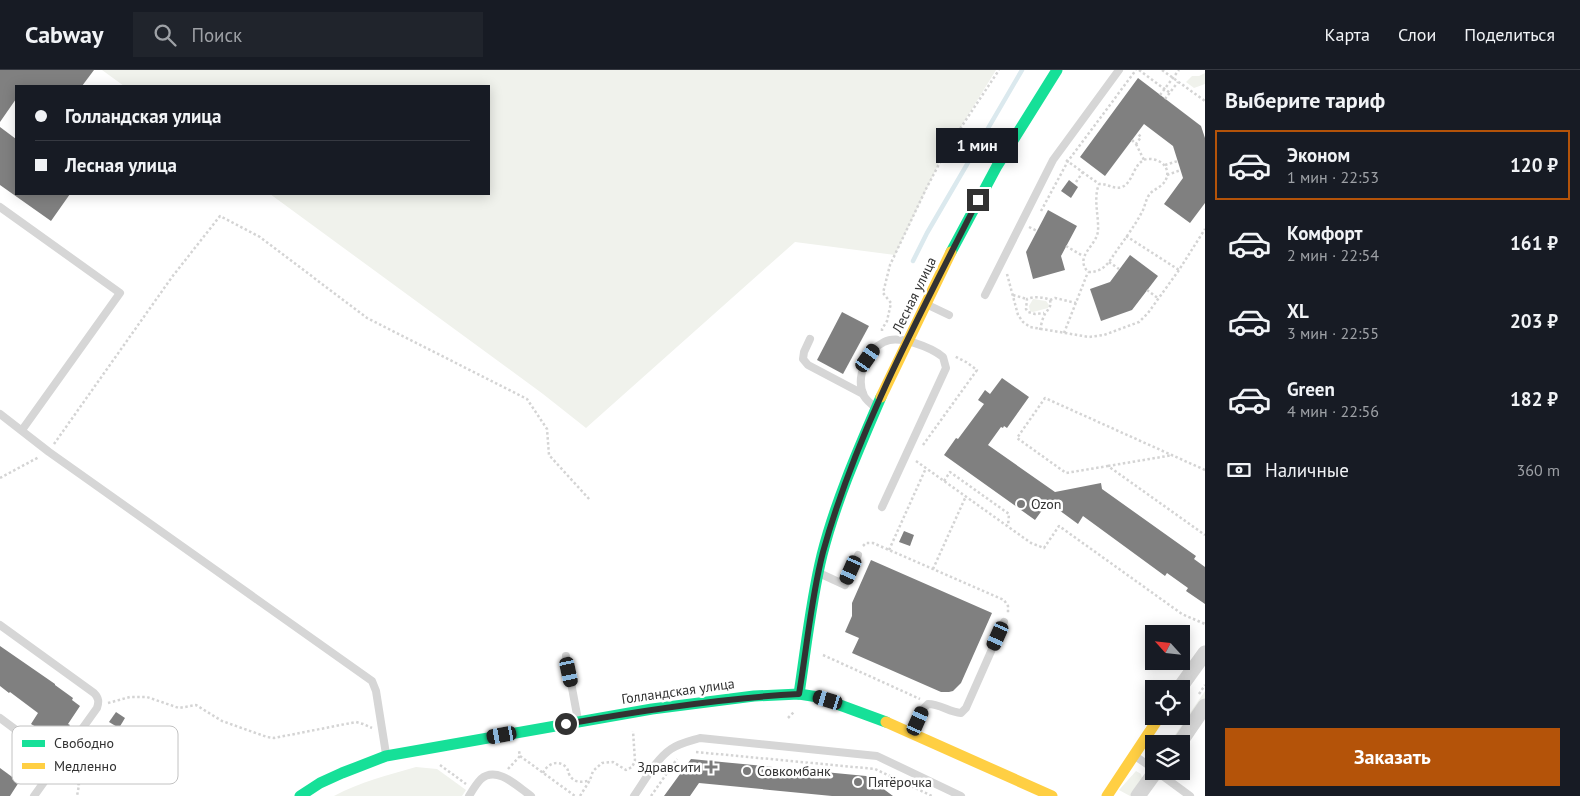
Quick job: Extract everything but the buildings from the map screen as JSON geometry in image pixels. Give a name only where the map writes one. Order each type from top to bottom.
[{"type":"street","name":"Лесная улица","points":[[799,694],[818,573],[841,495],[876,408],[978,200],[1025,119],[1057,70]]},
{"type":"street","points":[[1186,680],[1205,653]]},
{"type":"street","name":"Голландская улица","points":[[300,796],[319,783],[362,764],[386,756],[652,709],[754,696],[799,694],[818,697],[839,704],[913,733],[1052,796]]},
{"type":"street","points":[[1185,735],[1205,706]]},
{"type":"street","points":[[1107,796],[1154,725]]},
{"type":"street","points":[[1138,796],[1149,780]]},
{"type":"lane","points":[[985,295],[1053,160],[1118,70]]},
{"type":"lane","points":[[0,207],[120,293],[22,430]]},
{"type":"lane","points":[[926,304],[949,315]]},
{"type":"lane","points":[[810,339],[803,359],[808,365],[863,394]]},
{"type":"lane","points":[[876,408],[867,401],[863,394],[860,380],[868,358],[885,341],[908,340],[940,355],[944,360],[946,368],[910,456],[882,507]]},
{"type":"lane","points":[[0,414],[49,452],[372,681],[376,691],[386,756]]},
{"type":"lane","points":[[818,573],[845,585],[858,555]]},
{"type":"lane","points":[[913,733],[928,704],[936,704],[961,713],[966,708],[1004,622]]},
{"type":"lane","points":[[0,625],[98,697],[99,703],[97,708],[84,726]]},
{"type":"lane","points":[[566,656],[578,722]]},
{"type":"lane","points":[[0,718],[12,728]]},
{"type":"lane","points":[[634,796],[666,753],[685,742],[700,738],[877,756],[961,796]]},
{"type":"lane","points":[[1134,755],[1145,763]]},
{"type":"lane","points":[[468,796],[484,777],[493,775],[502,776],[531,796]]},
{"type":"lane","points":[[1168,780],[1190,796]]},
{"type":"lane","points":[[34,796],[43,784]]},
{"type":"path","points":[[885,341],[882,329],[887,321],[891,302],[883,293],[890,265],[948,147],[999,70]]},
{"type":"path","points":[[1041,212],[1068,161],[1137,70],[1170,93]]},
{"type":"path","points":[[1162,70],[1205,101]]},
{"type":"path","points":[[1160,95],[1179,70]]},
{"type":"path","points":[[1165,99],[1178,82]]},
{"type":"path","points":[[1106,110],[1111,114]]},
{"type":"path","points":[[1101,117],[1106,121]]},
{"type":"path","points":[[1136,144],[1141,136],[1137,133]]},
{"type":"path","points":[[1132,140],[1144,160]]},
{"type":"path","points":[[1058,154],[1099,184],[1103,183],[1115,188],[1127,183],[1139,164],[1144,160],[1152,159],[1160,161],[1165,165],[1167,175],[1162,185],[1152,191],[1147,198],[1143,210],[1109,262],[1104,268],[1096,272],[1088,272],[1084,268],[1083,256],[1095,242],[1098,231],[1097,192],[1099,184]]},
{"type":"path","points":[[1165,165],[1178,161]]},
{"type":"path","points":[[1167,175],[1181,170]]},
{"type":"path","points":[[1076,182],[1083,172]]},
{"type":"path","points":[[0,478],[49,452],[172,276],[220,216],[260,237],[367,318],[527,399],[547,429],[549,455],[590,500]]},
{"type":"path","points":[[1027,236],[1032,228]]},
{"type":"path","points":[[1002,259],[1018,315],[1022,322],[1040,330],[1064,334],[1089,337],[1104,335],[1139,322],[1148,313],[1179,270],[1205,229]]},
{"type":"path","points":[[1126,236],[1179,270]]},
{"type":"path","points":[[1066,246],[1083,256]]},
{"type":"path","points":[[1109,262],[1119,269]]},
{"type":"path","points":[[1064,334],[1088,272]]},
{"type":"path","points":[[1147,290],[1159,299]]},
{"type":"path","points":[[1013,295],[1027,299],[1050,300],[1055,298],[1076,303]]},
{"type":"path","points":[[1027,299],[1026,309],[1028,312],[1044,314]]},
{"type":"path","points":[[1040,330],[1044,314],[1050,308],[1050,300]]},
{"type":"path","points":[[940,355],[949,354],[977,370],[910,456],[1031,542],[1044,548],[1059,526],[1182,614],[1205,624]]},
{"type":"path","points":[[1173,455],[1066,473],[1017,438],[1045,398],[1173,455],[1205,470]]},
{"type":"path","points":[[1108,466],[1205,535]]},
{"type":"path","points":[[888,550],[926,468]]},
{"type":"path","points":[[944,481],[950,472],[958,477],[1009,514],[1008,526]]},
{"type":"path","points":[[933,569],[966,496]]},
{"type":"path","points":[[858,555],[861,547],[866,543],[873,543],[1004,600],[1008,606],[1004,622]]},
{"type":"path","points":[[822,655],[919,697],[928,704]]},
{"type":"path","points":[[99,703],[108,703],[130,696],[147,697],[179,708],[196,705],[222,721],[274,738],[356,722],[382,733]]},
{"type":"path","points":[[580,796],[593,771],[602,763],[613,762],[626,770],[632,767],[635,761],[633,727]]},
{"type":"path","points":[[519,751],[520,756],[575,796]]},
{"type":"path","points":[[693,751],[875,769],[932,796]]},
{"type":"path","points":[[502,776],[520,756]]},
{"type":"path","points":[[650,796],[678,757]]},
{"type":"path","points":[[543,773],[547,766],[560,764],[568,769],[572,778],[576,781],[585,782],[590,780]]},
{"type":"path","points":[[440,765],[474,789]]},
{"type":"shaded area","points":[[102,70],[996,70],[941,159],[895,255],[795,242],[586,428],[543,394],[271,195],[490,195],[490,85],[123,85]]},
{"type":"shaded area","points":[[1205,73],[1205,84],[1194,88],[1186,82],[1192,76],[1199,76]]},
{"type":"shaded area","points":[[1033,299],[1046,301],[1049,305],[1048,308],[1030,311],[1029,306]]},
{"type":"shaded area","points":[[1205,691],[1205,699],[1190,721],[1190,713]]},
{"type":"shaded area","points":[[1182,725],[1187,725],[1180,735],[1175,735]]},
{"type":"shaded area","points":[[416,767],[437,769],[466,790],[462,796],[334,796],[364,783]]},
{"type":"shaded area","points":[[1136,771],[1141,774],[1142,778],[1130,796],[1119,790]]},
{"type":"waterway","points":[[913,261],[927,233],[1022,70]]},
{"type":"traffic: fast","points":[[951,252],[997,166],[1057,70]]},
{"type":"traffic: fast","points":[[799,694],[809,624],[822,555],[834,514],[881,397]]},
{"type":"traffic: fast","points":[[300,796],[320,783],[386,756],[652,709],[754,696],[799,694],[818,697],[886,722]]},
{"type":"traffic: slow","points":[[881,397],[951,252]]},
{"type":"traffic: slow","points":[[886,722],[1052,796]]},
{"type":"traffic: slow","points":[[1107,796],[1154,725]]},
{"type":"place","name":"Ozon","points":[[1021,504]]},
{"type":"place","name":"Здравсити","points":[[711,767]]},
{"type":"place","name":"Совкомбанк","points":[[747,771]]},
{"type":"place","name":"Пятёрочка","points":[[858,782]]},
{"type":"route","points":[[566,724],[652,709],[754,696],[799,694],[816,583],[823,552],[841,495],[861,443],[908,340],[978,200]]}]
